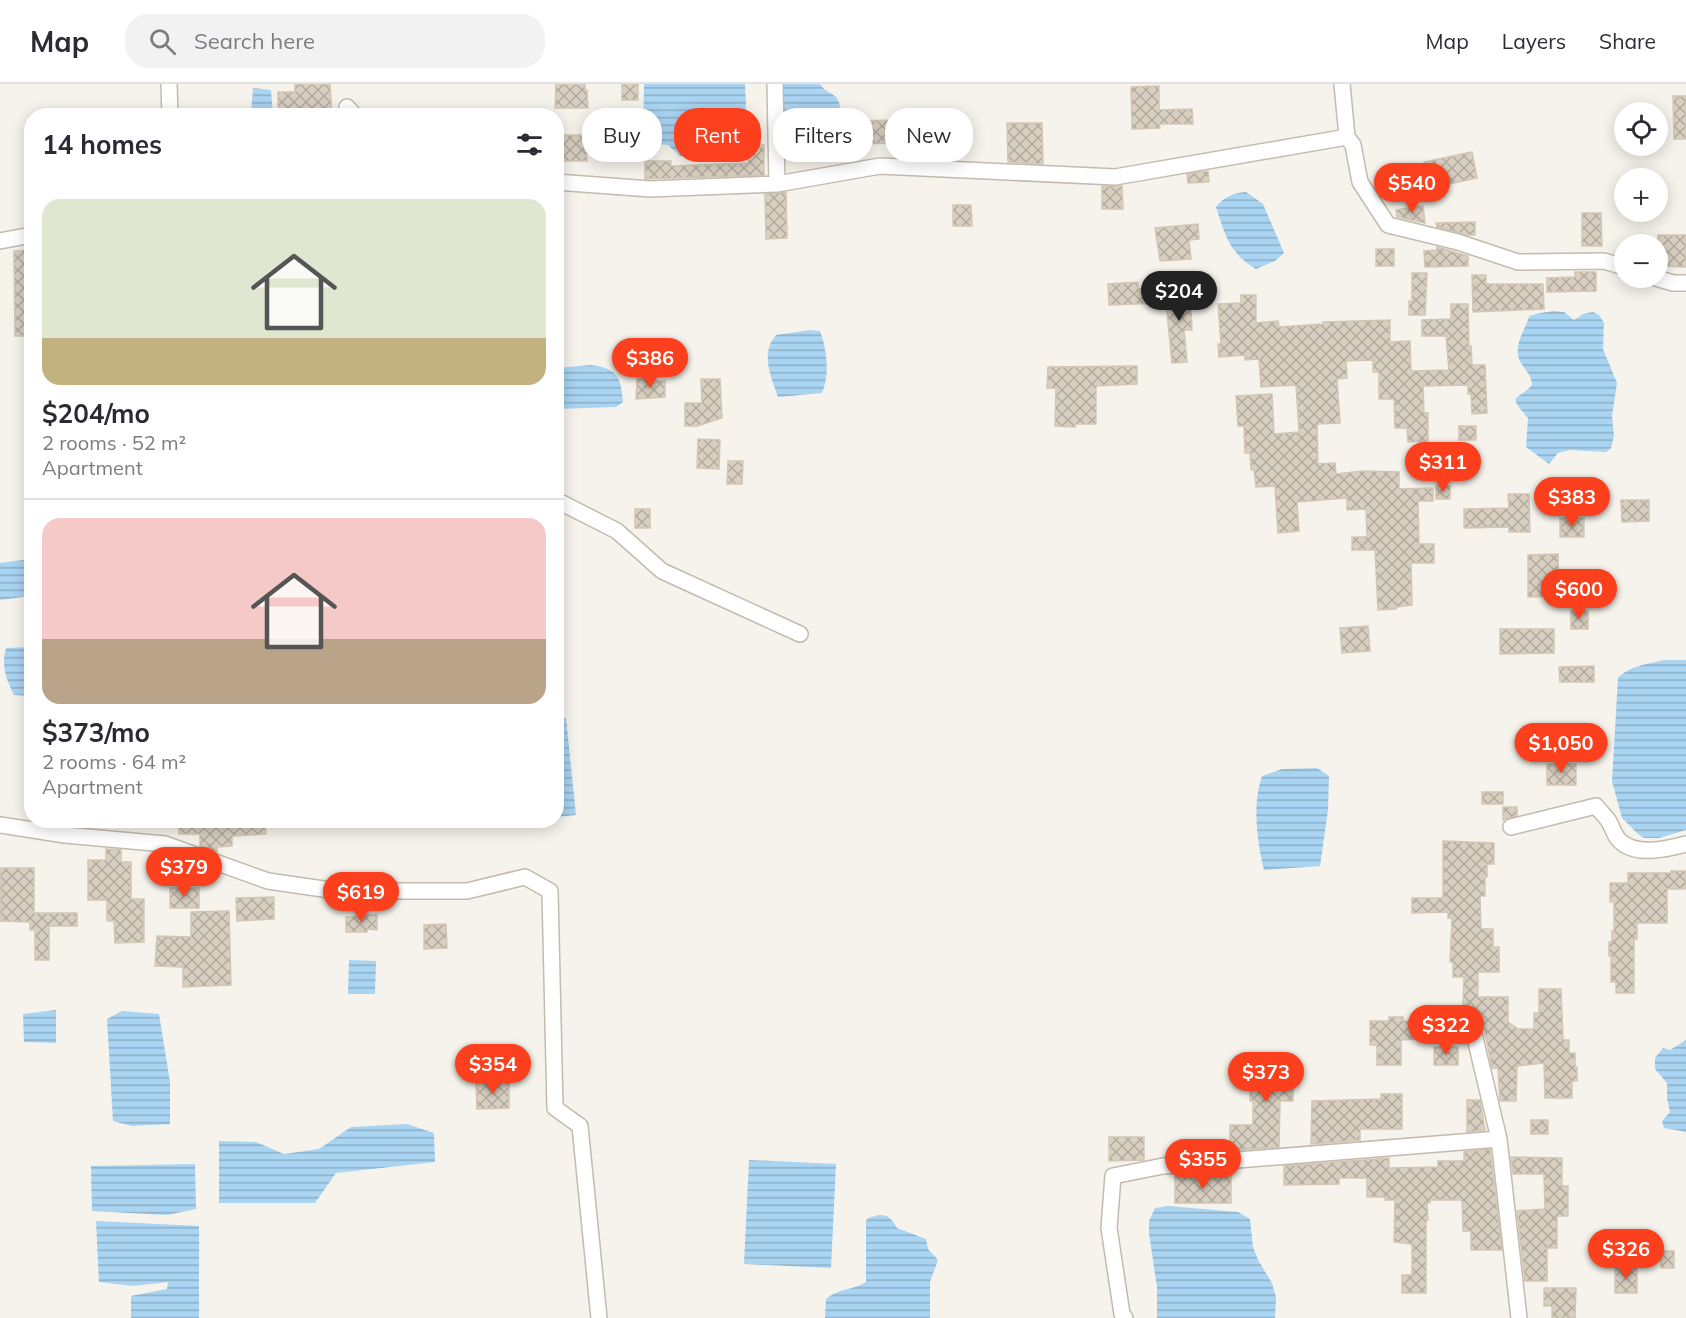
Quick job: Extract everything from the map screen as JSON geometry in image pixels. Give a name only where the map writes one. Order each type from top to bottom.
[{"type":"street","points":[[169,84],[170,108]]},
{"type":"street","points":[[776,84],[777,184]]},
{"type":"street","points":[[1341,84],[1347,137],[1353,146],[1360,182],[1388,225],[1458,242],[1518,262],[1604,261],[1614,264]]},
{"type":"street","points":[[564,183],[650,189],[777,184],[880,166],[1115,177],[1347,137]]},
{"type":"street","points":[[0,241],[24,236]]},
{"type":"street","points":[[1668,282],[1686,283]]},
{"type":"street","points":[[564,504],[617,531],[662,571],[800,634]]},
{"type":"street","points":[[1510,827],[1596,806],[1608,821],[1618,840],[1630,849],[1671,848],[1686,844]]},
{"type":"street","points":[[0,825],[65,835],[165,844],[268,881],[337,891],[466,891],[525,877],[550,891],[555,1108],[580,1126],[599,1318]]},
{"type":"street","points":[[1474,1034],[1499,1139],[1519,1318]]},
{"type":"street","points":[[1125,1318],[1122,1314],[1109,1228],[1113,1176],[1163,1166],[1499,1139]]},
{"type":"water","points":[[644,84],[745,84],[746,108],[674,108],[674,150],[668,145],[662,144],[662,108],[644,108]]},
{"type":"water","points":[[780,84],[820,84],[836,97],[840,108],[783,108]]},
{"type":"water","points":[[253,88],[271,90],[272,108],[252,108]]},
{"type":"water","points":[[1246,192],[1263,204],[1284,253],[1275,261],[1256,269],[1234,250],[1225,235],[1216,207],[1229,196]]},
{"type":"water","points":[[1553,311],[1564,312],[1574,320],[1583,314],[1593,312],[1599,315],[1604,323],[1603,349],[1617,383],[1612,416],[1614,436],[1611,448],[1606,452],[1570,450],[1558,453],[1549,464],[1526,447],[1528,418],[1517,405],[1516,398],[1532,385],[1518,355],[1518,345],[1529,317]]},
{"type":"water","points":[[810,330],[820,331],[824,346],[827,370],[822,393],[778,397],[768,365],[771,342],[776,335]]},
{"type":"water","points":[[591,365],[612,371],[619,380],[623,402],[616,407],[564,409],[564,367]]},
{"type":"water","points":[[24,560],[24,597],[0,600],[0,563]]},
{"type":"water","points":[[24,647],[24,696],[14,695],[9,683],[4,661],[6,648]]},
{"type":"water","points":[[1664,660],[1686,660],[1686,830],[1659,838],[1644,838],[1622,818],[1612,781],[1618,678],[1633,668]]},
{"type":"water","points":[[564,718],[566,718],[576,815],[564,816]]},
{"type":"water","points":[[1317,768],[1329,776],[1328,810],[1320,866],[1264,870],[1259,847],[1256,811],[1262,776],[1282,769]]},
{"type":"water","points":[[349,960],[376,961],[375,994],[348,994]]},
{"type":"water","points":[[56,1010],[56,1043],[24,1042],[23,1014]]},
{"type":"water","points":[[122,1011],[159,1014],[170,1082],[170,1124],[132,1126],[113,1121],[107,1019]]},
{"type":"water","points":[[1686,1040],[1686,1132],[1664,1128],[1662,1121],[1670,1112],[1667,1083],[1655,1069],[1655,1058],[1663,1048],[1670,1050]]},
{"type":"water","points":[[407,1124],[434,1133],[435,1162],[336,1173],[315,1203],[219,1203],[219,1141],[256,1142],[284,1154],[319,1149],[351,1127]]},
{"type":"water","points":[[749,1160],[836,1164],[831,1268],[744,1264]]},
{"type":"water","points":[[195,1164],[196,1209],[167,1215],[92,1211],[91,1166]]},
{"type":"water","points":[[1168,1206],[1238,1212],[1250,1219],[1253,1247],[1272,1283],[1276,1297],[1275,1318],[1157,1318],[1157,1287],[1149,1221],[1155,1208]]},
{"type":"water","points":[[879,1215],[890,1218],[897,1228],[926,1239],[928,1249],[938,1260],[930,1282],[930,1318],[825,1318],[826,1299],[835,1293],[866,1282],[866,1221],[868,1218]]},
{"type":"water","points":[[96,1221],[199,1226],[199,1318],[131,1318],[131,1296],[167,1289],[168,1282],[133,1286],[99,1282]]},
{"type":"building","points":[[295,84],[330,84],[332,108],[278,108],[278,92],[295,92]]},
{"type":"building","points":[[556,84],[585,84],[588,108],[555,108]]},
{"type":"building","points":[[622,84],[638,84],[638,100],[622,100]]},
{"type":"building","points":[[1159,86],[1159,110],[1192,109],[1193,124],[1159,124],[1160,128],[1132,129],[1131,87]]},
{"type":"building","points":[[1673,96],[1686,96],[1686,139],[1674,139]]},
{"type":"building","points":[[885,120],[885,143],[873,144],[873,121]]},
{"type":"building","points":[[1007,123],[1042,123],[1043,164],[1008,162]]},
{"type":"building","points":[[564,135],[582,135],[582,161],[564,161]]},
{"type":"building","points":[[761,145],[764,145],[764,175],[645,179],[645,162],[671,161],[671,166],[761,162]]},
{"type":"building","points":[[1472,152],[1477,178],[1430,188],[1424,162]]},
{"type":"building","points":[[1208,171],[1209,182],[1188,183],[1187,174]]},
{"type":"building","points":[[1102,186],[1122,186],[1123,209],[1102,209]]},
{"type":"building","points":[[786,192],[787,238],[766,239],[765,194]]},
{"type":"building","points":[[953,205],[971,205],[972,226],[953,226]]},
{"type":"building","points":[[1423,206],[1425,223],[1397,217],[1396,210]]},
{"type":"building","points":[[1582,213],[1601,213],[1602,246],[1582,246]]},
{"type":"building","points":[[1475,222],[1475,235],[1437,227],[1436,223]]},
{"type":"building","points":[[1198,224],[1199,239],[1189,240],[1191,259],[1160,261],[1155,228]]},
{"type":"building","points":[[1668,235],[1686,235],[1686,267],[1668,266]]},
{"type":"building","points":[[1437,247],[1468,256],[1468,266],[1425,267],[1424,251],[1437,250]]},
{"type":"building","points":[[1376,249],[1394,249],[1394,266],[1376,266]]},
{"type":"building","points":[[24,250],[24,336],[15,336],[14,251]]},
{"type":"building","points":[[1575,272],[1596,272],[1596,291],[1547,292],[1547,278],[1575,277]]},
{"type":"building","points":[[1412,273],[1427,273],[1425,315],[1409,315],[1409,301],[1412,301]]},
{"type":"building","points":[[1472,275],[1486,275],[1486,284],[1543,284],[1544,309],[1473,312]]},
{"type":"building","points":[[1138,282],[1138,289],[1160,287],[1161,303],[1109,305],[1108,284]]},
{"type":"building","points":[[1194,290],[1195,308],[1191,308],[1192,330],[1184,330],[1187,362],[1172,363],[1165,292]]},
{"type":"building","points":[[1241,295],[1256,295],[1256,323],[1278,321],[1279,327],[1323,324],[1323,322],[1390,320],[1390,342],[1410,341],[1411,371],[1449,370],[1446,336],[1422,336],[1422,320],[1451,319],[1451,304],[1468,304],[1472,365],[1485,365],[1487,413],[1472,414],[1468,385],[1423,386],[1424,413],[1428,413],[1428,441],[1408,442],[1407,428],[1395,428],[1394,399],[1379,399],[1379,372],[1373,372],[1373,360],[1346,361],[1347,378],[1337,379],[1340,423],[1317,424],[1318,464],[1335,463],[1336,474],[1363,471],[1399,472],[1399,489],[1433,488],[1433,501],[1418,501],[1419,544],[1434,544],[1434,563],[1411,563],[1412,605],[1378,610],[1375,550],[1352,550],[1352,537],[1367,537],[1366,509],[1347,510],[1347,498],[1297,502],[1299,531],[1278,533],[1275,486],[1256,487],[1254,470],[1251,470],[1250,453],[1245,453],[1244,426],[1238,426],[1236,396],[1272,394],[1274,434],[1299,432],[1296,385],[1261,387],[1259,359],[1245,360],[1245,355],[1219,357],[1218,344],[1221,344],[1218,304],[1241,303]]},
{"type":"building","points":[[1137,366],[1137,384],[1096,386],[1096,424],[1075,424],[1075,427],[1055,426],[1056,388],[1047,388],[1048,367]]},
{"type":"building","points":[[637,378],[665,381],[665,397],[636,399]]},
{"type":"building","points":[[701,379],[720,379],[722,418],[697,426],[685,426],[685,403],[702,403]]},
{"type":"building","points":[[1459,426],[1476,426],[1476,440],[1459,440]]},
{"type":"building","points":[[698,439],[720,440],[719,469],[697,468]]},
{"type":"building","points":[[728,461],[743,461],[742,484],[727,484]]},
{"type":"building","points":[[1436,486],[1450,486],[1450,499],[1436,499]]},
{"type":"building","points":[[1508,494],[1529,494],[1530,532],[1509,532],[1509,527],[1464,528],[1464,509],[1509,508]]},
{"type":"building","points":[[1621,500],[1649,500],[1649,521],[1622,522]]},
{"type":"building","points":[[635,509],[650,509],[650,528],[635,528]]},
{"type":"building","points":[[1560,518],[1584,518],[1584,537],[1560,537]]},
{"type":"building","points":[[1558,554],[1559,596],[1528,597],[1528,555]]},
{"type":"building","points":[[1571,611],[1588,611],[1588,629],[1571,629]]},
{"type":"building","points":[[1368,626],[1370,651],[1342,653],[1340,628]]},
{"type":"building","points":[[1500,629],[1554,629],[1554,653],[1500,654]]},
{"type":"building","points":[[1594,666],[1594,682],[1560,682],[1559,667]]},
{"type":"building","points":[[1547,764],[1576,764],[1576,785],[1547,785]]},
{"type":"building","points":[[1482,792],[1503,792],[1503,804],[1482,804]]},
{"type":"building","points":[[1503,807],[1517,807],[1517,816],[1503,820]]},
{"type":"building","points":[[179,828],[266,828],[266,834],[232,836],[232,846],[217,847],[217,852],[200,846],[200,834],[179,834]]},
{"type":"building","points":[[1443,841],[1494,843],[1494,864],[1487,864],[1485,896],[1480,896],[1481,929],[1493,929],[1493,947],[1499,947],[1499,972],[1478,972],[1478,997],[1508,997],[1508,1022],[1518,1029],[1534,1029],[1534,1013],[1539,1013],[1539,989],[1561,989],[1563,1040],[1569,1040],[1569,1053],[1575,1053],[1575,1067],[1577,1067],[1577,1081],[1572,1081],[1572,1098],[1545,1098],[1544,1063],[1517,1066],[1516,1101],[1500,1101],[1498,1068],[1492,1068],[1484,1028],[1472,1024],[1462,1028],[1464,977],[1453,977],[1453,962],[1450,962],[1452,918],[1448,918],[1448,912],[1412,913],[1412,898],[1443,898]]},
{"type":"building","points":[[106,849],[121,850],[121,862],[131,862],[131,899],[144,899],[144,942],[115,943],[114,921],[107,921],[107,900],[88,900],[88,860],[106,860]]},
{"type":"building","points":[[0,868],[34,868],[34,913],[77,913],[77,926],[49,926],[49,960],[35,960],[35,930],[30,930],[30,922],[0,921]]},
{"type":"building","points":[[1671,871],[1686,871],[1686,889],[1667,889],[1667,923],[1637,923],[1637,939],[1634,939],[1634,993],[1616,993],[1616,982],[1611,982],[1611,956],[1609,956],[1609,942],[1612,942],[1612,931],[1614,931],[1614,902],[1610,902],[1610,883],[1628,883],[1628,873],[1671,873]]},
{"type":"building","points":[[170,888],[199,888],[199,908],[170,908]]},
{"type":"building","points":[[274,897],[274,919],[237,921],[236,898]]},
{"type":"building","points":[[229,911],[231,985],[183,987],[183,967],[155,966],[157,936],[191,937],[191,912]]},
{"type":"building","points":[[360,914],[377,915],[377,930],[346,932],[346,917],[360,916]]},
{"type":"building","points":[[446,924],[447,948],[424,949],[424,925]]},
{"type":"building","points":[[1389,1017],[1403,1017],[1403,1021],[1421,1021],[1422,1039],[1401,1040],[1401,1065],[1377,1065],[1377,1045],[1370,1045],[1370,1021],[1389,1021]]},
{"type":"building","points":[[1434,1047],[1458,1047],[1458,1065],[1434,1065]]},
{"type":"building","points":[[1256,1054],[1293,1054],[1293,1101],[1280,1101],[1279,1147],[1230,1151],[1230,1125],[1253,1125],[1250,1083],[1256,1083]]},
{"type":"building","points":[[509,1082],[509,1108],[477,1109],[476,1083]]},
{"type":"building","points":[[1381,1094],[1402,1094],[1402,1129],[1360,1129],[1360,1140],[1311,1144],[1312,1101],[1381,1099]]},
{"type":"building","points":[[1467,1100],[1480,1100],[1485,1130],[1467,1132]]},
{"type":"building","points":[[1531,1120],[1548,1120],[1548,1134],[1531,1134]]},
{"type":"building","points":[[1109,1137],[1144,1137],[1144,1160],[1109,1161]]},
{"type":"building","points":[[1490,1149],[1502,1250],[1471,1250],[1471,1231],[1463,1231],[1462,1200],[1430,1200],[1430,1203],[1427,1203],[1428,1220],[1426,1220],[1426,1293],[1402,1293],[1402,1275],[1412,1275],[1412,1244],[1394,1242],[1395,1200],[1385,1200],[1385,1197],[1367,1197],[1367,1178],[1339,1178],[1339,1184],[1284,1185],[1284,1166],[1389,1158],[1389,1168],[1438,1167],[1438,1161],[1464,1161],[1464,1152]]},
{"type":"building","points":[[1511,1157],[1562,1158],[1562,1186],[1568,1186],[1568,1216],[1557,1216],[1557,1248],[1547,1248],[1547,1281],[1525,1281],[1517,1211],[1545,1209],[1544,1174],[1513,1174]]},
{"type":"building","points":[[1175,1176],[1231,1176],[1231,1203],[1175,1203]]},
{"type":"building","points":[[1660,1251],[1674,1251],[1674,1268],[1661,1268]]},
{"type":"building","points":[[1615,1266],[1637,1266],[1637,1293],[1615,1293]]},
{"type":"building","points":[[1544,1288],[1576,1288],[1575,1318],[1552,1318],[1552,1306],[1544,1306]]}]
